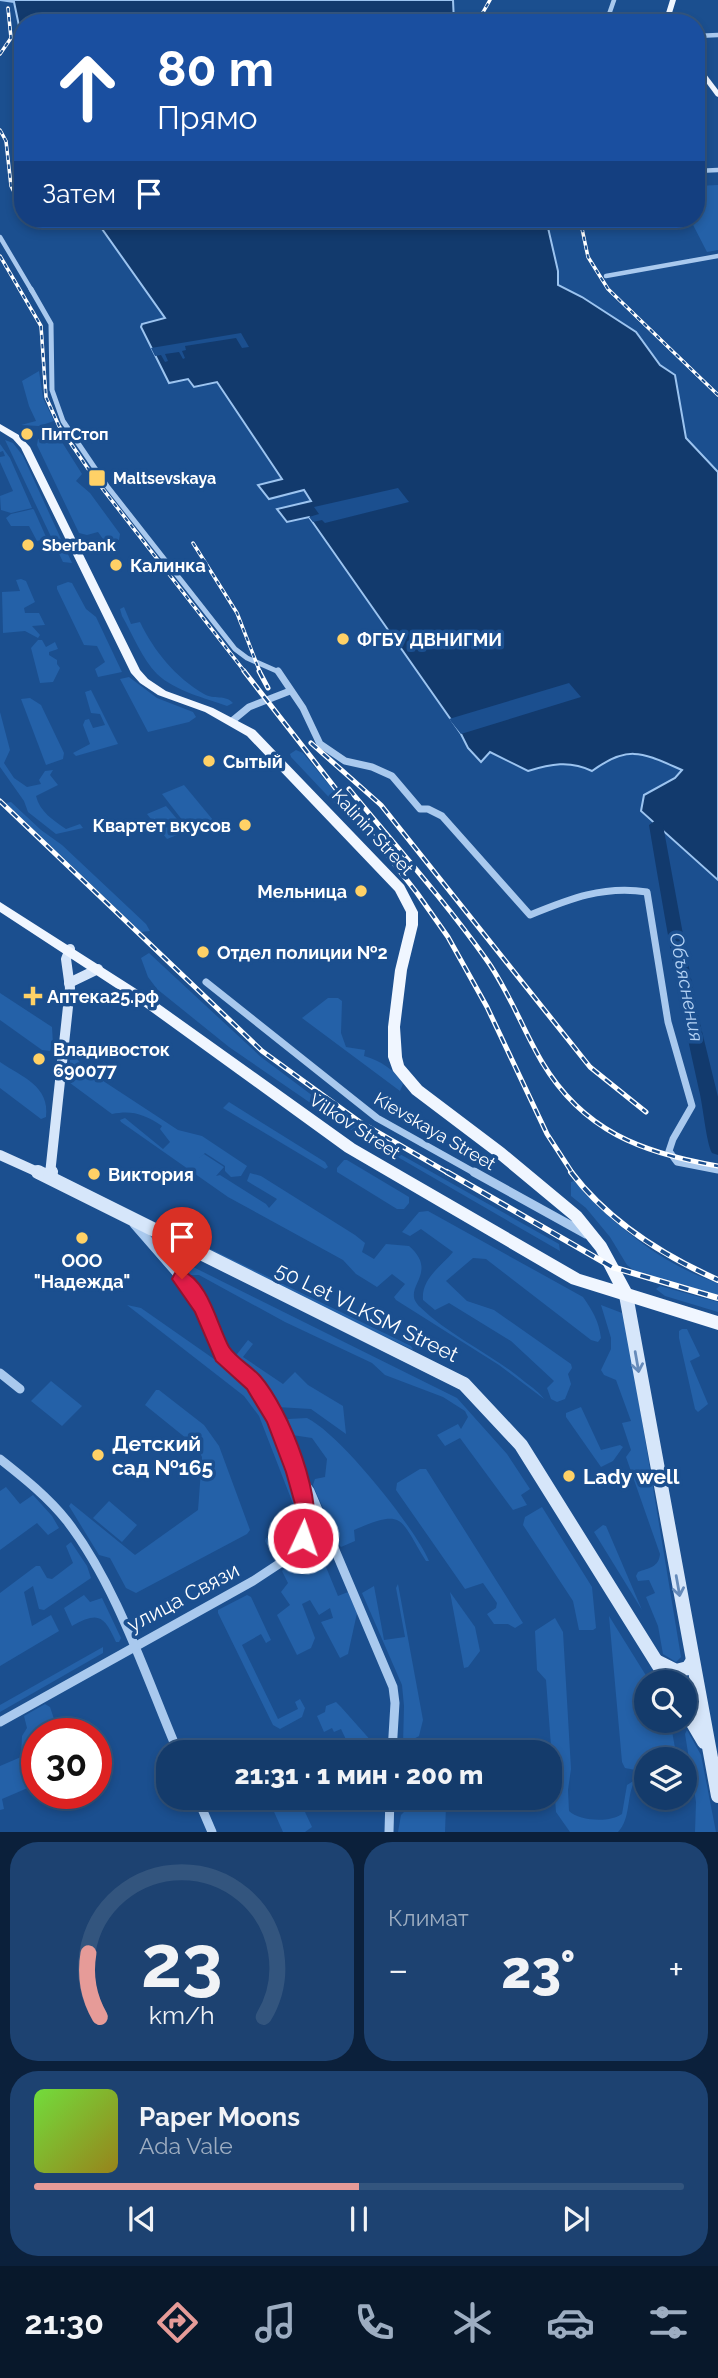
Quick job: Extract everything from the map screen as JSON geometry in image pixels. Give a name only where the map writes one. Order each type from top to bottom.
[{"type":"main road","points":[[705,76],[718,95]]},
{"type":"main road","name":"Kalinin Street","points":[[0,428],[24,447],[135,671],[162,693],[232,721],[251,733],[390,876],[406,898],[412,912],[412,925],[401,970],[394,1027],[394,1057],[398,1067],[417,1090],[576,1216],[595,1238],[626,1295]]},
{"type":"main road","name":"Vilkov Street","points":[[0,905],[70,949],[350,1149],[563,1273],[602,1289],[718,1323]]},
{"type":"main road","points":[[50,1177],[69,983],[66,959],[70,949]]},
{"type":"main road","points":[[69,983],[98,969]]},
{"type":"main road","name":"50 Let VLKSM Street","points":[[0,1155],[50,1177],[464,1384],[521,1445],[662,1670]]},
{"type":"main road","points":[[626,1295],[718,1796]]},
{"type":"main road","points":[[657,1661],[676,1671],[688,1668],[692,1662]]},
{"type":"main road","points":[[697,1730],[709,1751]]},
{"type":"street","points":[[0,237],[51,324],[52,390],[65,425],[107,486],[228,641],[247,658],[278,670],[303,708],[320,744],[345,761],[372,767],[392,776],[420,809],[428,809],[442,816],[530,915],[598,890],[613,888],[647,892],[668,1022],[692,1106],[688,1116],[675,1132],[669,1151],[677,1162],[718,1170]]},
{"type":"street","points":[[606,276],[718,256]]},
{"type":"street","points":[[232,721],[249,708],[290,691]]},
{"type":"street","name":"Kievskaya Street","points":[[206,982],[377,1118],[595,1238]]},
{"type":"street","name":"улица Связи","points":[[0,1722],[132,1646],[253,1581],[294,1554],[303,1538],[306,1515],[296,1472],[275,1417],[254,1383],[223,1355],[195,1294],[127,1216]]},
{"type":"street","points":[[0,1373],[20,1389]]},
{"type":"street","points":[[0,1459],[35,1487],[72,1528],[93,1563],[173,1740]]},
{"type":"street","points":[[296,1472],[310,1491],[387,1671],[395,1703],[393,1740]]},
{"type":"street","points":[[203,1810],[212,1832]]},
{"type":"street","points":[[389,1832],[390,1810]]},
{"type":"shaded area","points":[[0,0],[453,0],[454,14],[17,14],[14,2]]},
{"type":"shaded area","points":[[718,185],[718,250],[707,252],[695,228],[705,228],[705,186]]},
{"type":"shaded area","points":[[101,228],[548,228],[558,271],[558,285],[582,297],[636,332],[660,365],[675,375],[686,438],[718,472],[718,880],[641,811],[644,795],[675,778],[682,770],[657,759],[636,754],[616,757],[592,771],[576,765],[560,764],[528,771],[490,752],[481,762],[468,748],[461,734],[309,517],[287,522],[277,509],[311,501],[304,490],[269,499],[258,485],[282,479],[217,382],[194,387],[188,379],[169,383],[141,327],[142,324],[165,318]]},
{"type":"shaded area","points":[[39,371],[43,398],[54,421],[39,426],[21,425],[36,421],[22,381]]},
{"type":"shaded area","points":[[48,427],[55,431],[82,474],[76,481],[90,493],[120,534],[119,540],[86,547],[85,542],[103,539],[98,532],[87,535],[79,533],[37,445],[38,439],[49,436],[45,429]]},
{"type":"shaded area","points":[[5,440],[13,443],[23,456],[72,563],[63,562]]},
{"type":"shaded area","points":[[0,444],[10,458],[32,508],[11,513],[1,510],[0,496],[13,491],[0,462],[0,457],[5,456],[3,451],[0,452]]},
{"type":"shaded area","points":[[33,509],[47,539],[37,541],[29,526],[11,526],[6,518],[11,514]]},
{"type":"shaded area","points":[[16,580],[26,581],[35,602],[24,608],[25,613],[39,613],[45,625],[32,626],[40,635],[38,638],[25,631],[3,633],[2,592],[20,591]]},
{"type":"shaded area","points":[[72,583],[86,609],[96,617],[122,672],[98,677],[95,669],[105,662],[97,646],[84,645],[57,589],[57,586]]},
{"type":"shaded area","points":[[124,607],[131,624],[140,622],[159,653],[184,680],[204,694],[233,703],[227,706],[190,693],[157,674],[142,654],[122,616],[120,609]]},
{"type":"shaded area","points":[[38,640],[42,640],[46,647],[55,642],[58,649],[49,652],[60,668],[53,682],[40,683],[31,648]]},
{"type":"shaded area","points":[[129,677],[157,698],[193,712],[196,717],[189,722],[148,732],[120,679]]},
{"type":"shaded area","points":[[91,690],[118,744],[76,756],[73,753],[90,744],[83,725],[85,720],[89,719],[93,728],[105,725],[100,714],[91,713],[85,692]]},
{"type":"shaded area","points":[[30,698],[41,705],[64,753],[63,759],[46,765],[21,699]]},
{"type":"shaded area","points":[[0,712],[10,750],[4,763],[14,778],[27,787],[41,784],[39,780],[45,771],[53,770],[50,775],[58,785],[36,796],[38,802],[48,815],[66,829],[80,824],[83,828],[56,834],[28,812],[24,801],[0,767]]},
{"type":"shaded area","points":[[296,750],[303,753],[362,825],[361,828],[357,827],[291,757],[290,754]]},
{"type":"shaded area","points":[[184,785],[213,820],[190,830],[162,794]]},
{"type":"shaded area","points":[[11,802],[62,845],[146,924],[150,931],[141,932],[6,803]]},
{"type":"shaded area","points":[[166,806],[187,831],[167,839],[147,814]]},
{"type":"shaded area","points":[[149,953],[261,1057],[333,1111],[398,1153],[559,1244],[560,1251],[344,1126],[229,1047],[157,989],[148,977],[141,958]]},
{"type":"shaded area","points":[[0,993],[52,1027],[53,1044],[50,1051],[42,1050],[0,1020]]},
{"type":"shaded area","points":[[328,998],[342,1001],[341,1033],[346,1047],[365,1050],[364,1056],[392,1070],[403,1084],[400,1091],[302,1018]]},
{"type":"shaded area","points":[[77,1059],[88,1071],[178,1130],[202,1136],[247,1166],[241,1176],[231,1177],[225,1171],[225,1166],[205,1153],[198,1159],[204,1154],[224,1167],[216,1176],[220,1175],[269,1208],[277,1199],[247,1181],[250,1173],[261,1176],[355,1235],[365,1243],[362,1252],[374,1259],[386,1244],[409,1246],[418,1256],[421,1265],[414,1293],[420,1307],[512,1372],[544,1399],[499,1365],[396,1300],[394,1297],[405,1284],[392,1274],[377,1287],[356,1274],[343,1260],[228,1197],[121,1122],[120,1120],[125,1118],[163,1149],[170,1142],[160,1129],[162,1126],[156,1122],[132,1113],[112,1114],[70,1083],[70,1060]]},
{"type":"shaded area","points":[[0,1062],[39,1090],[44,1097],[46,1117],[41,1119],[0,1088]]},
{"type":"shaded area","points":[[229,1102],[325,1162],[328,1167],[325,1169],[223,1108]]},
{"type":"shaded area","points":[[344,1160],[409,1197],[409,1203],[404,1209],[397,1209],[337,1172]]},
{"type":"shaded area","points":[[574,1181],[605,1213],[658,1254],[677,1266],[718,1283],[718,1295],[636,1272],[627,1265],[610,1237],[586,1208],[571,1196],[571,1182]]},
{"type":"shaded area","points":[[428,1211],[583,1297],[599,1326],[601,1338],[598,1342],[591,1340],[486,1259],[473,1258],[446,1281],[467,1301],[494,1310],[571,1364],[572,1368],[568,1374],[571,1384],[565,1399],[557,1402],[551,1399],[547,1388],[554,1381],[511,1341],[449,1303],[435,1310],[423,1300],[425,1285],[453,1252],[421,1229],[410,1236],[402,1232],[419,1212]]},
{"type":"shaded area","points":[[186,1237],[411,1346],[413,1350],[301,1297]]},
{"type":"shaded area","points":[[171,1256],[457,1398],[507,1454],[530,1489],[521,1495],[527,1505],[513,1510],[460,1438],[445,1446],[437,1435],[458,1424],[461,1429],[468,1417],[465,1411],[443,1397],[385,1375],[372,1363],[285,1322],[199,1275],[189,1275]]},
{"type":"shaded area","points":[[660,1286],[718,1302],[718,1312],[665,1296],[656,1289]]},
{"type":"shaded area","points":[[127,1305],[141,1308],[250,1388],[271,1419],[301,1504],[300,1516],[259,1416],[244,1396]]},
{"type":"shaded area","points":[[601,1305],[622,1313],[630,1348],[681,1657],[676,1662],[663,1654],[658,1626],[646,1597],[655,1593],[649,1580],[638,1581],[636,1576],[638,1572],[656,1564],[660,1554],[626,1457],[631,1450],[622,1423],[631,1421],[616,1380],[604,1375],[601,1370],[611,1349],[611,1338]]},
{"type":"shaded area","points":[[687,1329],[700,1356],[690,1361],[708,1404],[698,1412],[695,1409],[679,1338],[679,1331]]},
{"type":"shaded area","points":[[248,1340],[253,1344],[243,1357],[283,1384],[295,1372],[308,1385],[343,1406],[346,1434],[311,1409],[277,1407],[258,1379],[234,1358]]},
{"type":"shaded area","points":[[51,1381],[82,1406],[62,1426],[31,1401]]},
{"type":"shaded area","points":[[156,1390],[204,1425],[219,1446],[250,1530],[136,1593],[126,1588],[110,1558],[99,1555],[69,1506],[71,1503],[135,1555],[198,1510],[202,1457],[197,1447],[145,1405]]},
{"type":"shaded area","points":[[581,1407],[601,1450],[620,1445],[623,1447],[613,1461],[601,1467],[566,1417],[566,1413]]},
{"type":"shaded area","points":[[307,1418],[338,1442],[375,1483],[409,1527],[429,1561],[426,1561],[405,1526],[392,1519],[354,1530],[355,1541],[341,1547],[339,1545],[313,1485],[315,1479],[325,1477],[327,1459],[312,1438],[292,1435],[288,1419]]},
{"type":"shaded area","points":[[420,1469],[426,1469],[523,1623],[515,1628],[508,1624],[494,1624],[487,1614],[496,1608],[497,1603],[483,1583],[465,1589],[396,1490],[397,1483]]},
{"type":"shaded area","points":[[6,1487],[20,1504],[33,1495],[59,1528],[48,1535],[37,1523],[0,1550],[0,1491]]},
{"type":"shaded area","points":[[303,1487],[330,1550],[321,1555],[338,1596],[348,1592],[357,1613],[348,1654],[340,1658],[321,1622],[333,1618],[330,1608],[319,1615],[310,1600],[302,1604],[315,1638],[311,1648],[297,1655],[277,1615],[290,1605],[281,1592],[288,1583],[282,1571],[303,1548],[309,1531],[308,1505]]},
{"type":"shaded area","points":[[109,1501],[137,1525],[122,1542],[93,1518]]},
{"type":"shaded area","points":[[542,1507],[592,1587],[596,1628],[593,1630],[579,1630],[573,1601],[523,1525],[525,1517]]},
{"type":"shaded area","points":[[603,1525],[606,1526],[642,1610],[594,1532]]},
{"type":"shaded area","points":[[292,1527],[299,1531],[294,1546],[288,1553],[274,1558],[266,1538]]},
{"type":"shaded area","points":[[71,1542],[87,1566],[91,1578],[44,1610],[39,1609],[33,1586],[24,1592],[32,1626],[51,1615],[59,1631],[0,1666],[0,1593],[36,1566],[40,1566],[47,1578],[52,1579],[73,1563],[66,1546]]},
{"type":"shaded area","points":[[398,1584],[423,1720],[419,1736],[412,1740],[403,1740],[402,1685],[362,1593],[374,1586],[384,1640],[405,1637],[396,1588]]},
{"type":"shaded area","points":[[450,1592],[475,1627],[480,1651],[468,1667],[464,1668]]},
{"type":"shaded area","points":[[84,1595],[90,1602],[102,1598],[121,1638],[119,1642],[116,1642],[108,1626],[100,1619],[89,1619],[72,1626],[64,1608]]},
{"type":"shaded area","points":[[247,1595],[251,1597],[271,1640],[266,1643],[261,1634],[242,1645],[278,1719],[298,1709],[295,1702],[300,1699],[305,1708],[302,1717],[280,1729],[273,1725],[218,1613],[218,1610]]},
{"type":"shaded area","points":[[609,1616],[643,1670],[634,1670],[634,1733],[672,1733],[675,1747],[634,1747],[634,1770],[625,1768],[622,1762]]},
{"type":"shaded area","points":[[555,1618],[563,1632],[571,1769],[569,1811],[587,1819],[617,1817],[622,1814],[627,1785],[634,1781],[625,1820],[618,1832],[570,1832],[556,1812],[562,1810],[562,1740],[551,1740],[546,1680],[537,1670],[535,1631]]},
{"type":"shaded area","points":[[103,1647],[103,1653],[0,1712],[0,1705]]},
{"type":"shaded area","points":[[336,1702],[370,1740],[346,1740],[341,1729],[334,1732],[332,1728],[324,1732],[317,1716],[325,1712],[326,1706]]},
{"type":"shaded area","points":[[45,1704],[50,1707],[54,1718],[24,1718]]},
{"type":"shaded area","points":[[689,1733],[697,1747],[687,1747],[685,1734]]},
{"type":"shaded area","points":[[697,1748],[701,1755],[716,1832],[695,1832]]},
{"type":"shaded area","points":[[21,1757],[21,1791],[2,1799],[4,1809],[0,1810],[0,1766]]},
{"type":"shaded area","points":[[273,1810],[304,1810],[312,1827],[305,1832],[283,1832]]},
{"type":"shaded area","points":[[406,1810],[446,1810],[445,1832],[398,1832],[401,1815]]},
{"type":"pier","points":[[241,333],[249,347],[242,348],[236,338],[185,346],[186,350],[182,351],[185,358],[183,359],[179,352],[165,354],[168,361],[165,362],[161,355],[155,356],[151,348]]},
{"type":"pier","points":[[398,488],[409,502],[325,523],[322,520],[313,522],[309,517],[319,514],[314,507]]},
{"type":"pier","points":[[569,683],[581,697],[461,734],[449,719]]},
{"type":"waterway","name":"Объяснения","points":[[656,825],[689,1011],[715,1121],[718,1148]]},
{"type":"railway","points":[[482,14],[490,0]]},
{"type":"railway","points":[[0,54],[11,38],[8,8]]},
{"type":"railway","points":[[0,130],[6,141],[14,192]]},
{"type":"railway","points":[[582,228],[588,257],[608,289],[718,395]]},
{"type":"railway","points":[[0,256],[41,326],[46,397],[59,426],[95,479],[245,672]]},
{"type":"railway","points":[[193,543],[237,613],[260,672]]},
{"type":"railway","points":[[244,671],[417,893],[448,937],[487,1007],[547,1134],[573,1174]]},
{"type":"railway","points":[[259,671],[268,688]]},
{"type":"railway","points":[[311,743],[381,805],[590,1067],[646,1112]]},
{"type":"railway","points":[[349,789],[486,959],[502,984],[542,1062],[576,1106],[596,1122],[640,1146],[690,1161],[718,1166]]},
{"type":"railway","points":[[0,801],[262,1051],[360,1122],[450,1174]]},
{"type":"railway","points":[[447,1172],[612,1267],[718,1298]]},
{"type":"railway","points":[[571,1172],[619,1222],[677,1260],[718,1280]]},
{"type":"place","name":"ПитСтоп","points":[[27,434]]},
{"type":"place","name":"Maltsevskaya","points":[[97,478]]},
{"type":"place","name":"Sberbank","points":[[28,545]]},
{"type":"place","name":"Калинка","points":[[116,565]]},
{"type":"place","name":"ФГБУ ДВНИГМИ","points":[[343,639]]},
{"type":"place","name":"Сытый","points":[[209,761]]},
{"type":"place","name":"Квартет вкусов","points":[[245,825]]},
{"type":"place","name":"Мельница","points":[[361,891]]},
{"type":"place","name":"Отдел полиции №2","points":[[203,952]]},
{"type":"place","name":"Аптека25.рф","points":[[33,996]]},
{"type":"place","name":"Владивосток 690077","points":[[39,1059]]},
{"type":"place","name":"Виктория","points":[[94,1174]]},
{"type":"place","name":"ООО \"Надежда\"","points":[[82,1238]]},
{"type":"place","name":"Детский сад №165","points":[[98,1455]]},
{"type":"place","name":"Lady well","points":[[569,1476]]},
{"type":"route","points":[[182,1279],[195,1294],[223,1355],[254,1383],[275,1417],[305,1504],[306,1527],[303,1538]]}]
